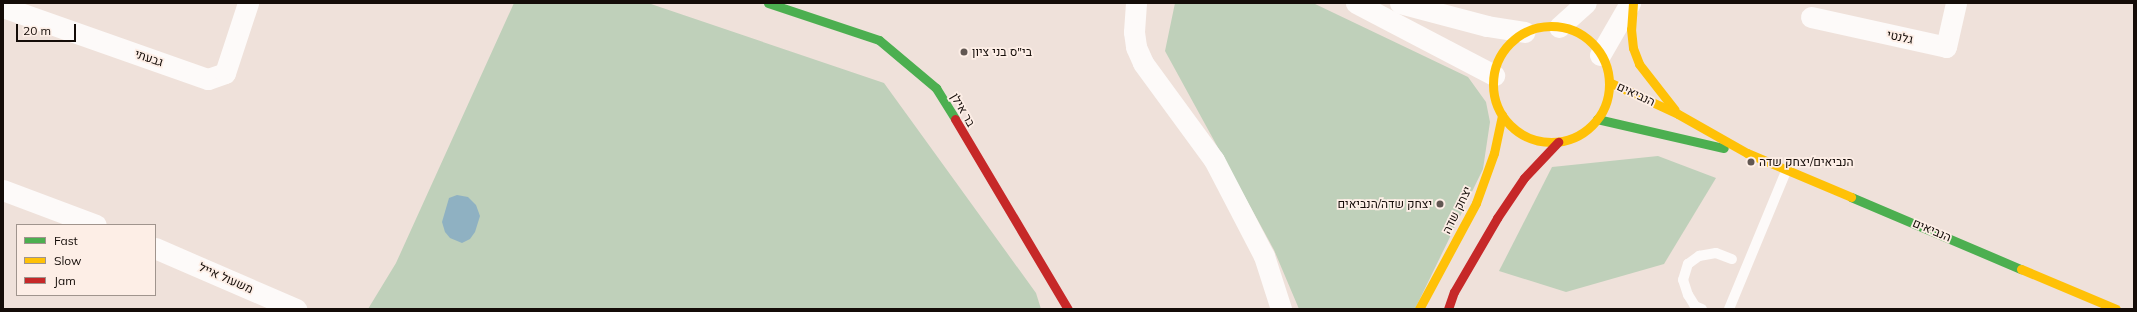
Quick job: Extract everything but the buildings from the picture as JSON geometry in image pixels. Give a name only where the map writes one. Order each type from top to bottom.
[{"type":"street","name":"גבעתי","points":[[3,7],[208,79],[225,73],[248,3]]},
{"type":"street","name":"בר אילן","points":[[768,3],[879,40],[936,88],[1068,309]]},
{"type":"street","points":[[1136,3],[1134,32],[1136,47],[1143,63],[1214,160],[1264,256],[1281,309]]},
{"type":"street","points":[[1356,3],[1494,75]]},
{"type":"street","points":[[1400,3],[1487,26],[1526,32]]},
{"type":"street","points":[[1559,27],[1586,3]]},
{"type":"street","points":[[1600,55],[1630,3]]},
{"type":"street","points":[[1633,3],[1631,29],[1633,48],[1639,64],[1678,114]]},
{"type":"street","name":"גלנטי","points":[[1811,17],[1946,47],[1956,3]]},
{"type":"street","points":[[1543,26],[1559,27],[1581,35],[1600,55],[1609,82],[1606,102],[1597,119],[1586,130],[1558,142],[1543,142],[1527,137],[1513,128],[1502,115],[1496,103],[1494,75],[1503,52],[1510,42],[1526,32],[1543,26]]},
{"type":"street","name":"הנביאים","points":[[1609,82],[1678,114],[1747,153],[2116,309]]},
{"type":"street","name":"יצחק שדה","points":[[1419,309],[1476,203],[1494,153],[1502,115]]},
{"type":"street","name":"הנביאים","points":[[1597,119],[1747,153]]},
{"type":"street","points":[[1448,309],[1454,292],[1497,218],[1524,178],[1558,142]]},
{"type":"street","points":[[3,190],[93,224]]},
{"type":"street","name":"משעול אייל","points":[[156,248],[296,309]]},
{"type":"lane","points":[[1729,309],[1787,169]]},
{"type":"lane","points":[[1702,309],[1695,306],[1688,295],[1683,280],[1688,264],[1699,256],[1716,253],[1732,259]]},
{"type":"green space","points":[[514,3],[648,3],[884,83],[1036,293],[1041,309],[368,309],[396,263]]},
{"type":"green space","points":[[1175,3],[1313,3],[1468,77],[1486,102],[1490,122],[1483,169],[1415,309],[1299,309],[1274,250],[1165,51]]},
{"type":"green space","points":[[1658,156],[1716,178],[1664,264],[1566,292],[1499,271],[1552,167]]},
{"type":"water","points":[[457,195],[468,197],[476,205],[480,216],[475,232],[470,239],[462,243],[450,238],[445,232],[442,222],[449,198]]},
{"type":"traffic: fast","points":[[768,3],[879,40],[936,88],[955,119]]},
{"type":"traffic: fast","points":[[1597,119],[1724,148]]},
{"type":"traffic: fast","points":[[1851,197],[2021,269]]},
{"type":"traffic: slow","points":[[1633,3],[1631,29],[1633,48],[1639,64],[1675,110]]},
{"type":"traffic: slow","points":[[1551,26],[1573,31],[1592,43],[1604,62],[1609,84],[1604,106],[1592,125],[1573,137],[1551,142],[1529,137],[1510,125],[1498,106],[1493,84],[1498,62],[1510,43],[1529,31],[1551,26]]},
{"type":"traffic: slow","points":[[1609,82],[1678,114],[1747,153],[1851,197]]},
{"type":"traffic: slow","points":[[1419,309],[1476,203],[1494,153],[1502,115]]},
{"type":"traffic: slow","points":[[2021,269],[2116,309]]},
{"type":"traffic: jam","points":[[955,119],[1068,309]]},
{"type":"traffic: jam","points":[[1448,309],[1454,292],[1497,218],[1524,178],[1558,142]]},
{"type":"place","name":"בי\"ס בני ציון","points":[[964,52]]},
{"type":"place","name":"הנביאים/יצחק שדה","points":[[1751,162]]},
{"type":"place","name":"יצחק שדה/הנביאים","points":[[1440,204]]}]
